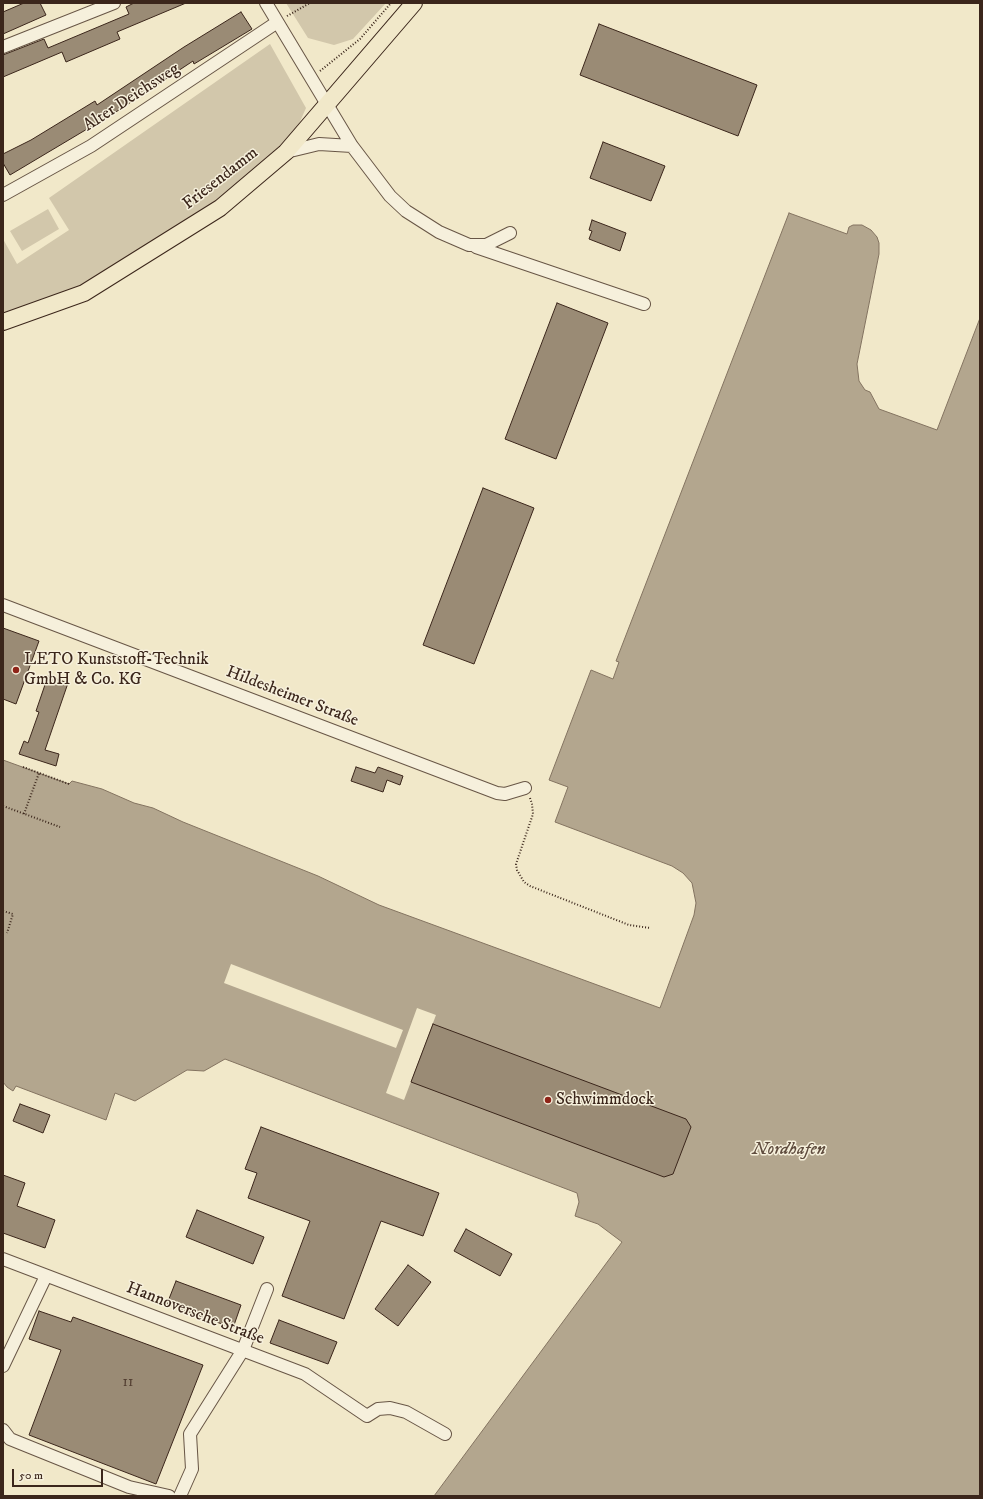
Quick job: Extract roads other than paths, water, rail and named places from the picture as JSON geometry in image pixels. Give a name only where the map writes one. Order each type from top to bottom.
[{"type":"main road","name":"Friesendamm","points":[[3,322],[84,293],[220,208],[286,152],[414,3]]},
{"type":"street","points":[[3,47],[114,3]]},
{"type":"street","points":[[266,3],[276,23],[310,80],[352,146],[390,196],[406,211],[439,232],[469,245],[644,304]]},
{"type":"street","name":"Alter Deichsweg","points":[[3,195],[91,146],[276,23]]},
{"type":"street","points":[[286,152],[319,144],[352,146]]},
{"type":"street","points":[[469,245],[486,245],[510,233]]},
{"type":"street","name":"Hildesheimer Straße","points":[[3,605],[497,793],[505,794],[525,788]]},
{"type":"street","name":"Hannoversche Straße","points":[[3,1260],[309,1376],[367,1416],[378,1409],[390,1408],[406,1412],[445,1434]]},
{"type":"street","points":[[3,1366],[46,1276]]},
{"type":"street","points":[[180,1496],[192,1469],[190,1434],[243,1350],[267,1289]]},
{"type":"street","points":[[3,1430],[10,1438],[129,1487],[169,1496]]},
{"type":"water","name":"Nordhafen","points":[[789,213],[847,234],[849,227],[853,225],[862,225],[871,230],[877,237],[879,243],[879,254],[857,364],[859,381],[865,390],[870,392],[879,409],[937,430],[980,318],[980,1496],[434,1496],[622,1242],[598,1224],[575,1216],[579,1202],[577,1193],[225,1059],[204,1071],[187,1070],[135,1101],[115,1093],[106,1120],[16,1086],[13,1091],[7,1087],[3,1082],[3,760],[69,784],[72,781],[102,789],[134,803],[153,808],[183,822],[318,876],[379,905],[660,1008],[694,915],[696,903],[692,883],[683,873],[672,866],[555,822],[568,787],[549,780],[591,670],[613,679],[619,662],[616,661]]},
{"type":"place","name":"LETO Kunststoff-Technik GmbH & Co. KG","points":[[16,670]]},
{"type":"place","name":"Schwimmdock","points":[[548,1100]]}]
